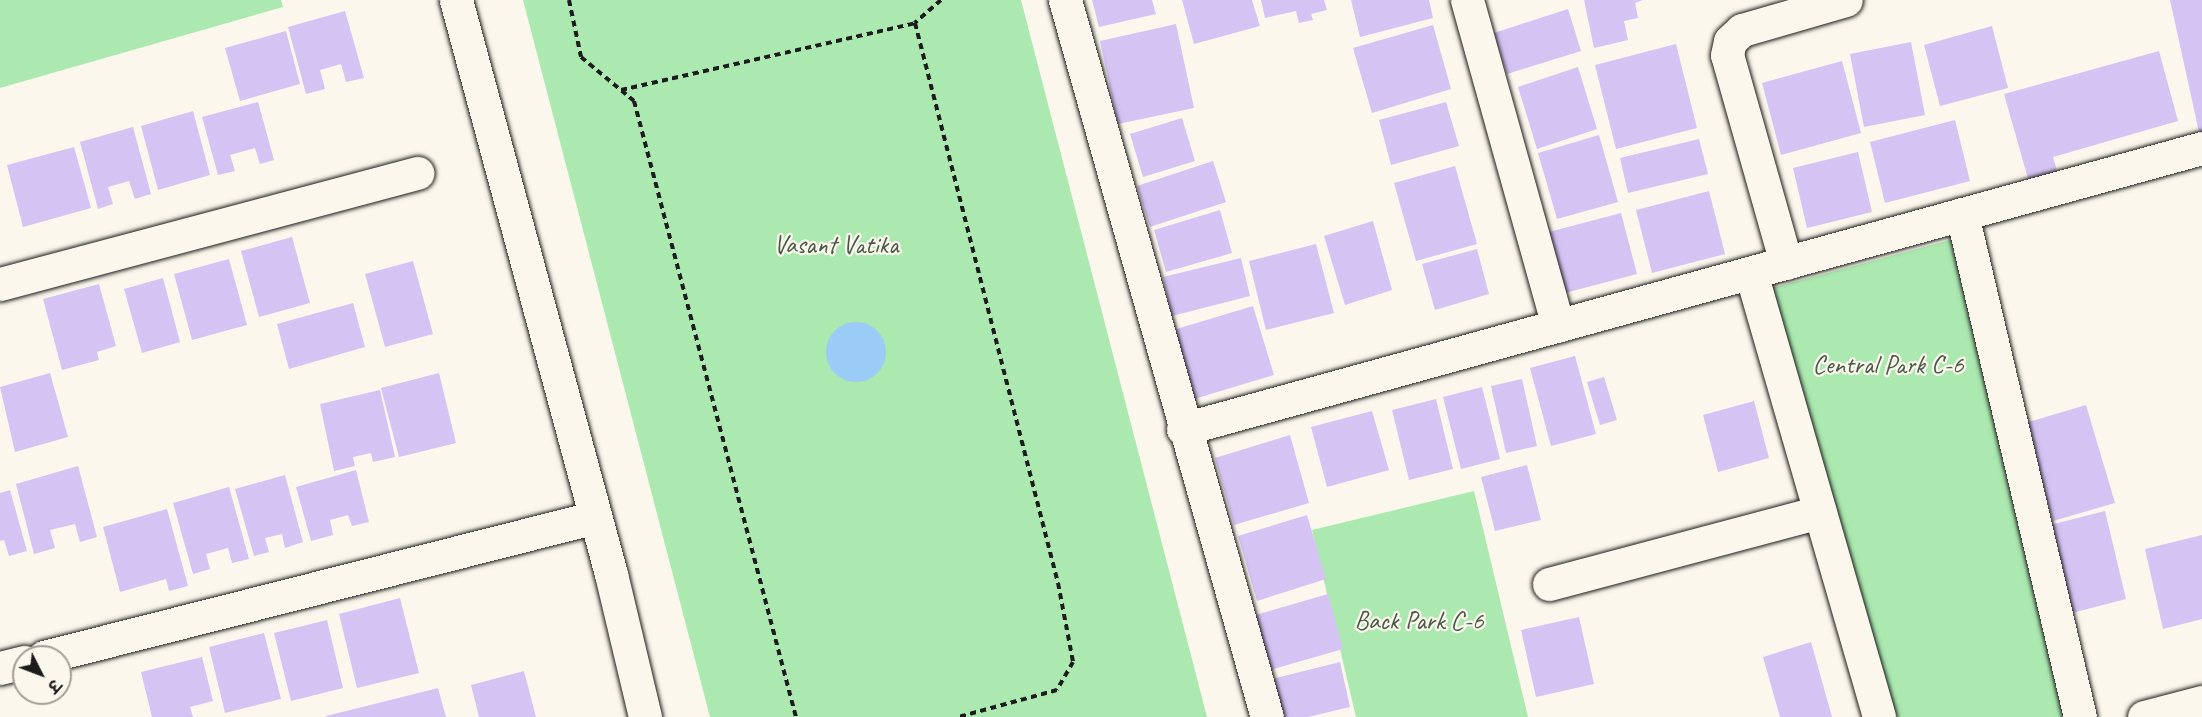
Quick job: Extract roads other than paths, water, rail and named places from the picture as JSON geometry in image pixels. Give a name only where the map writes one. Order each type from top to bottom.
[{"type":"street","points":[[456,0],[596,517],[645,717]]},
{"type":"street","points":[[1065,0],[1183,429],[1267,717]]},
{"type":"street","points":[[1467,0],[1558,326]]},
{"type":"street","points":[[1786,263],[1728,55],[1730,41],[1742,30],[1846,0]]},
{"type":"street","points":[[1183,429],[2202,148]]},
{"type":"street","points":[[0,284],[418,173]]},
{"type":"street","points":[[1962,214],[2080,717]]},
{"type":"street","points":[[1751,273],[1879,717]]},
{"type":"street","points":[[1549,584],[1820,512]]},
{"type":"street","points":[[72,650],[596,517]]},
{"type":"street","points":[[2144,717],[2202,702]]},
{"type":"water","points":[[856,322],[873,327],[881,335],[886,352],[881,369],[873,377],[856,382],[839,377],[831,369],[826,352],[831,335],[839,327]]},
{"type":"park label","name":"Vasant Vatika","points":[[836,245]]},
{"type":"park label","name":"Central Park C-6","points":[[1888,365]]},
{"type":"park label","name":"Back Park C-6","points":[[1419,621]]}]
